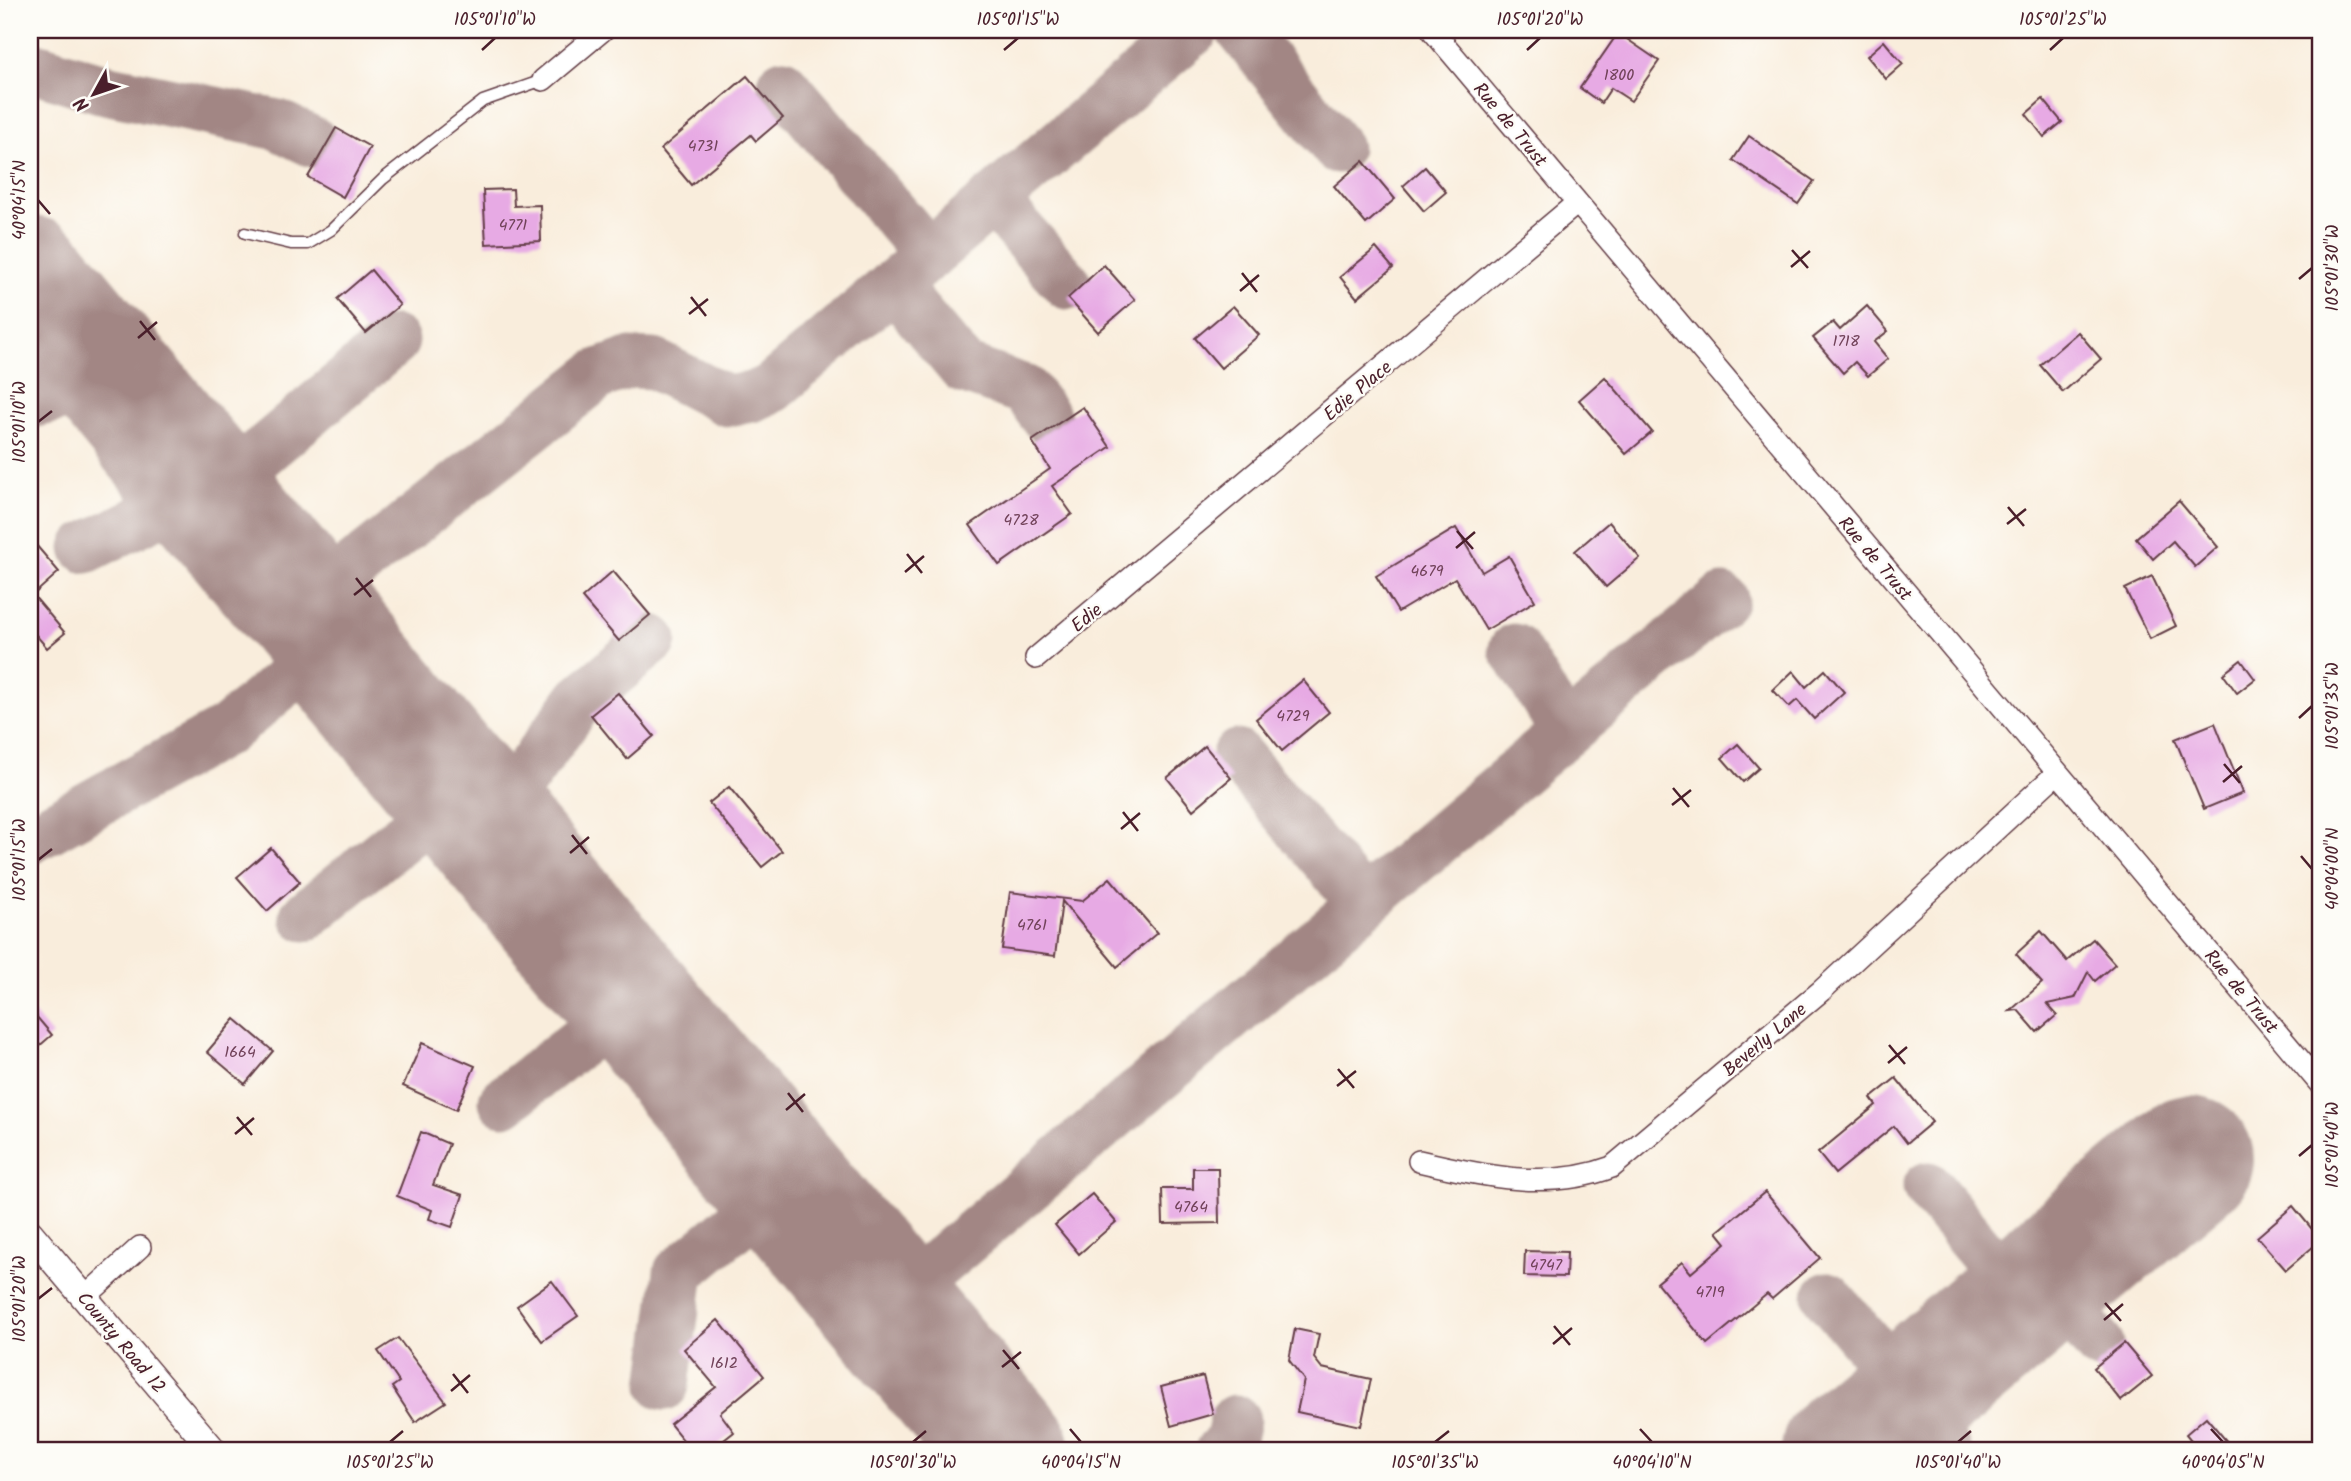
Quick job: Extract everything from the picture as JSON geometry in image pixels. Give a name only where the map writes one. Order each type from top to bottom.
[{"type":"street","points":[[543,80],[603,30]]},
{"type":"street","name":"Rue de Trust","points":[[1432,30],[2321,1085]]},
{"type":"street","name":"Edie Place","points":[[1136,576],[1577,203]]},
{"type":"street","name":"Edie","points":[[1036,657],[1136,576]]},
{"type":"street","name":"Beverly Lane","points":[[1419,1161],[1480,1175],[1534,1181],[1600,1172],[1612,1167],[1821,991],[2057,773]]},
{"type":"street","name":"County Road 12","points":[[30,1233],[214,1451]]},
{"type":"street","points":[[84,1298],[140,1247]]},
{"type":"lane","points":[[245,233],[291,244],[308,244],[331,230],[383,179],[482,101],[543,80]]},
{"type":"building","points":[[1618,33],[1659,61],[1631,101],[1611,88],[1601,103],[1580,88]]},
{"type":"building","points":[[1884,41],[1903,64],[1886,79],[1867,56]]},
{"type":"building","points":[[747,76],[783,118],[756,141],[751,135],[691,185],[661,149]]},
{"type":"building","points":[[2043,99],[2062,122],[2044,137],[2026,114]]},
{"type":"building","points":[[336,128],[370,147],[343,197],[308,177]]},
{"type":"building","points":[[1749,136],[1814,181],[1798,204],[1733,160]]},
{"type":"building","points":[[1363,161],[1395,199],[1366,224],[1334,186]]},
{"type":"building","points":[[1425,167],[1446,192],[1424,211],[1403,186]]},
{"type":"building","points":[[513,189],[514,206],[540,205],[541,241],[486,244],[483,190]]},
{"type":"building","points":[[1376,248],[1393,268],[1357,298],[1340,277]]},
{"type":"building","points":[[1104,265],[1135,300],[1098,332],[1068,298]]},
{"type":"building","points":[[371,270],[400,305],[366,333],[337,299]]},
{"type":"building","points":[[1233,306],[1259,335],[1221,368],[1195,338]]},
{"type":"building","points":[[1867,306],[1888,331],[1874,342],[1888,359],[1868,376],[1855,362],[1843,373],[1813,338],[1833,322],[1840,330]]},
{"type":"building","points":[[2078,332],[2101,359],[2063,392],[2040,365]]},
{"type":"building","points":[[1605,377],[1652,432],[1626,454],[1579,400]]},
{"type":"building","points":[[1083,407],[1110,447],[1052,486],[1072,514],[999,565],[970,525],[1050,469],[1032,441]]},
{"type":"building","points":[[2179,501],[2218,547],[2195,567],[2173,541],[2153,559],[2136,538]]},
{"type":"building","points":[[1609,522],[1640,558],[1606,587],[1575,551]]},
{"type":"building","points":[[1456,528],[1482,572],[1509,556],[1535,601],[1486,630],[1455,578],[1398,612],[1376,576]]},
{"type":"building","points":[[30,538],[59,572],[33,595],[65,633],[47,648],[30,628]]},
{"type":"building","points":[[613,571],[650,615],[619,641],[582,598]]},
{"type":"building","points":[[2152,576],[2176,626],[2150,639],[2125,589]]},
{"type":"building","points":[[2241,660],[2255,679],[2237,693],[2223,674]]},
{"type":"building","points":[[1825,670],[1844,692],[1814,719],[1797,700],[1789,707],[1773,690],[1793,671],[1806,687]]},
{"type":"building","points":[[1303,680],[1329,712],[1282,751],[1256,719]]},
{"type":"building","points":[[618,693],[654,736],[627,759],[591,715]]},
{"type":"building","points":[[2215,723],[2243,793],[2204,809],[2175,739]]},
{"type":"building","points":[[1738,744],[1759,768],[1743,782],[1722,758]]},
{"type":"building","points":[[1205,746],[1231,778],[1193,810],[1167,778]]},
{"type":"building","points":[[729,787],[782,851],[762,867],[709,803]]},
{"type":"building","points":[[271,848],[300,882],[267,911],[237,877]]},
{"type":"building","points":[[1110,878],[1157,933],[1117,967],[1062,901],[1055,956],[1002,949],[1010,892],[1082,901]]},
{"type":"building","points":[[2041,931],[2067,961],[2093,939],[2115,964],[2095,981],[2088,972],[2075,998],[2047,1004],[2057,1015],[2037,1032],[2018,1010],[2010,1011],[2042,983],[2016,954]]},
{"type":"building","points":[[30,1009],[52,1035],[30,1054]]},
{"type":"building","points":[[235,1019],[273,1051],[245,1084],[207,1052]]},
{"type":"building","points":[[422,1043],[475,1066],[456,1110],[403,1086]]},
{"type":"building","points":[[1896,1078],[1932,1122],[1907,1143],[1894,1126],[1835,1174],[1818,1153],[1876,1105],[1871,1098]]},
{"type":"building","points":[[421,1132],[449,1144],[433,1185],[463,1195],[452,1227],[429,1219],[432,1210],[397,1196]]},
{"type":"building","points":[[1193,1168],[1218,1168],[1219,1223],[1163,1224],[1162,1189],[1193,1189]]},
{"type":"building","points":[[1765,1192],[1820,1258],[1772,1299],[1767,1294],[1707,1344],[1657,1283],[1682,1262],[1691,1273],[1726,1243],[1717,1232]]},
{"type":"building","points":[[1092,1194],[1116,1222],[1079,1254],[1055,1225]]},
{"type":"building","points":[[2293,1206],[2321,1240],[2286,1270],[2257,1237]]},
{"type":"building","points":[[1525,1251],[1567,1252],[1566,1277],[1524,1276]]},
{"type":"building","points":[[552,1281],[578,1316],[542,1341],[517,1306]]},
{"type":"building","points":[[718,1320],[764,1376],[720,1413],[734,1432],[710,1451],[692,1451],[670,1424],[716,1387],[684,1349]]},
{"type":"building","points":[[1295,1329],[1319,1334],[1314,1358],[1322,1368],[1371,1379],[1361,1426],[1297,1412],[1304,1380],[1289,1360]]},
{"type":"building","points":[[398,1338],[446,1402],[415,1422],[392,1387],[399,1382],[378,1351]]},
{"type":"building","points":[[2124,1343],[2152,1376],[2121,1401],[2094,1368]]},
{"type":"building","points":[[1203,1376],[1213,1414],[1171,1426],[1161,1387]]},
{"type":"building","points":[[2206,1417],[2235,1451],[2200,1451],[2186,1434]]},
{"type":"taxiway","points":[[303,608],[599,374],[629,363],[654,364],[727,401],[752,397],[772,388],[1194,30]]},
{"type":"taxiway","points":[[1241,30],[1337,148]]},
{"type":"taxiway","points":[[30,66],[100,88],[278,125],[313,142]]},
{"type":"taxiway","points":[[783,84],[929,255]]},
{"type":"taxiway","points":[[993,200],[1067,284]]},
{"type":"taxiway","points":[[893,285],[963,368],[1025,390],[1046,418]]},
{"type":"taxiway","points":[[210,496],[394,341]]},
{"type":"taxiway","points":[[30,403],[116,384]]},
{"type":"taxiway","points":[[86,548],[204,489]]},
{"type":"taxiway","points":[[887,1307],[1723,599]]},
{"type":"taxiway","points":[[487,828],[579,701],[652,640]]},
{"type":"taxiway","points":[[30,839],[227,730],[332,642]]},
{"type":"taxiway","points":[[1514,649],[1566,732]]},
{"type":"taxiway","points":[[1237,755],[1363,904]]},
{"type":"taxiway","points":[[305,916],[457,793]]},
{"type":"taxiway","points":[[504,1101],[631,1002]]},
{"type":"taxiway","points":[[664,1385],[679,1272],[784,1185]]},
{"type":"taxiway","points":[[1928,1187],[2023,1301]]},
{"type":"taxiway","points":[[2045,1282],[2099,1345]]},
{"type":"taxiway","points":[[1828,1297],[1911,1395]]},
{"type":"taxiway","points":[[1900,1404],[1946,1451]]},
{"type":"taxiway","points":[[1220,1451],[1230,1443],[1235,1420]]},
{"type":"runway","points":[[30,280],[1007,1451]]},
{"type":"runway","points":[[1845,1451],[2190,1159]]}]
